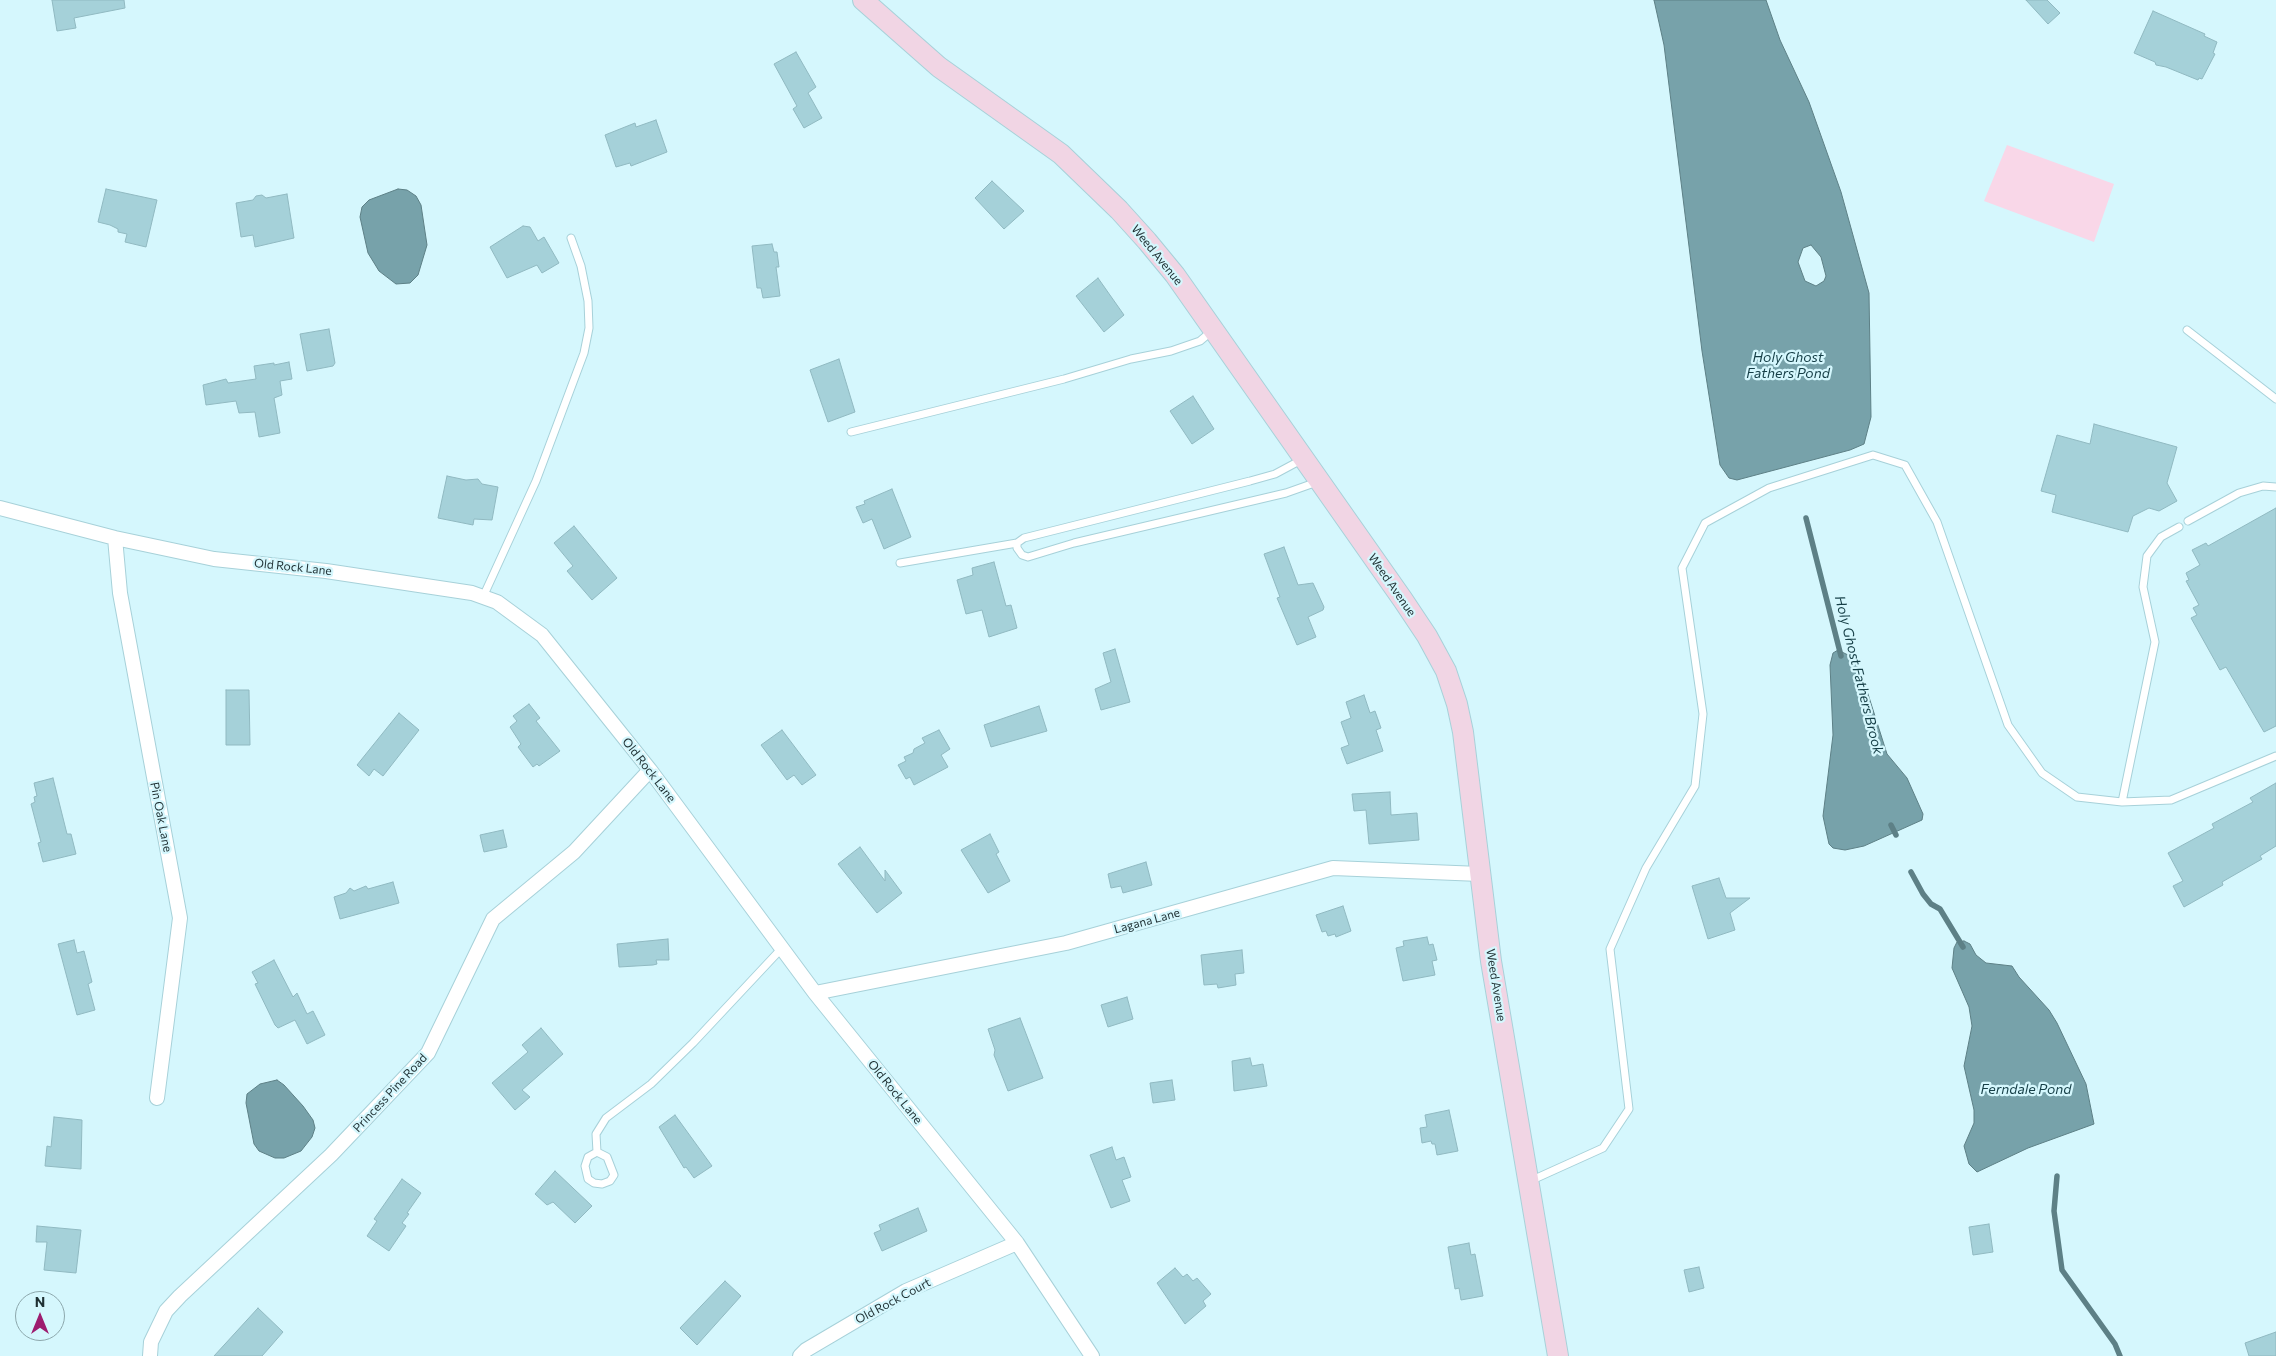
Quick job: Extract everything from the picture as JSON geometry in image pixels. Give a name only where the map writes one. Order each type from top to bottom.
[{"type":"main road","name":"Weed Avenue","points":[[863,0],[939,67],[1061,154],[1119,210],[1176,275],[1428,636],[1446,671],[1457,704],[1463,732],[1480,874],[1527,1182],[1558,1356]]},
{"type":"street","name":"Old Rock Lane","points":[[0,508],[115,538],[214,559],[366,576],[472,593],[497,602],[542,635],[650,770],[815,993],[1017,1243],[1092,1356]]},
{"type":"street","name":"Pin Oak Lane","points":[[115,538],[120,593],[180,918],[157,1098]]},
{"type":"street","name":"Princess Pine Road","points":[[150,1356],[151,1342],[166,1312],[176,1301],[204,1272],[331,1155],[428,1053],[493,919],[574,852],[650,770]]},
{"type":"street","name":"Lagana Lane","points":[[815,993],[1066,943],[1333,868],[1480,874]]},
{"type":"street","name":"Old Rock Court","points":[[800,1356],[806,1350],[906,1291],[1017,1243]]},
{"type":"lane","points":[[482,597],[536,481],[584,354],[588,328],[588,301],[581,266],[571,238]]},
{"type":"lane","points":[[852,432],[1064,379],[1131,359],[1171,351],[1200,341],[1213,330]]},
{"type":"lane","points":[[2187,330],[2276,399]]},
{"type":"lane","points":[[1527,1182],[1602,1148],[1629,1108],[1610,949],[1646,868],[1695,786],[1703,714],[1682,568],[1705,523],[1769,488],[1873,455],[1905,464],[1937,522],[2008,725],[2042,773],[2076,797],[2122,802],[2171,800],[2276,756]]},
{"type":"lane","points":[[900,563],[1017,543],[1024,538],[1275,474],[1304,459]]},
{"type":"lane","points":[[1017,543],[1017,548],[1022,555],[1028,557],[1074,543],[1286,493],[1319,481]]},
{"type":"lane","points":[[2188,521],[2239,493],[2263,486],[2276,487]]},
{"type":"lane","points":[[2122,802],[2155,642],[2143,587],[2147,556],[2160,537],[2179,527]]},
{"type":"lane","points":[[597,1152],[596,1134],[606,1118],[651,1084],[693,1043],[782,948]]},
{"type":"lane","points":[[597,1152],[607,1158],[614,1175],[610,1181],[602,1184],[594,1183],[585,1173],[588,1157],[597,1152]]},
{"type":"shaded area","points":[[2007,145],[2114,184],[2094,242],[1984,201]]},
{"type":"water","name":"Holy Ghost Fathers Pond","points":[[1654,0],[1766,0],[1780,40],[1809,102],[1841,192],[1869,293],[1871,417],[1864,444],[1850,450],[1737,480],[1729,478],[1720,465],[1702,351],[1664,45]],"holes":[[[1811,245],[1821,257],[1826,276],[1824,281],[1816,286],[1805,281],[1798,262],[1803,248]]]},
{"type":"water","points":[[398,189],[407,190],[416,196],[421,205],[427,245],[418,275],[410,283],[396,284],[379,271],[368,253],[360,217],[362,207],[369,200]]},
{"type":"water","points":[[1838,650],[1850,656],[1861,672],[1887,754],[1907,778],[1923,814],[1922,820],[1864,846],[1845,850],[1833,848],[1829,844],[1823,816],[1833,735],[1830,665],[1833,653]]},
{"type":"water","name":"Ferndale Pond","points":[[1964,941],[1970,944],[1976,955],[1986,963],[2012,966],[2019,977],[2049,1010],[2086,1084],[2094,1124],[2028,1148],[1977,1172],[1969,1164],[1964,1146],[1974,1123],[1974,1110],[1964,1066],[1972,1026],[1969,1007],[1952,968],[1954,948],[1957,942]]},
{"type":"water","points":[[277,1080],[303,1106],[313,1120],[315,1128],[312,1137],[301,1151],[284,1158],[275,1158],[259,1151],[254,1144],[246,1103],[247,1094],[260,1084]]},
{"type":"building","points":[[52,0],[124,0],[125,8],[74,18],[76,28],[57,31]]},
{"type":"building","points":[[2026,0],[2047,0],[2060,13],[2048,24]]},
{"type":"building","points":[[2153,11],[2205,34],[2204,36],[2217,42],[2213,53],[2215,54],[2202,79],[2199,78],[2198,80],[2156,65],[2155,62],[2134,53]]},
{"type":"building","points":[[796,52],[816,87],[808,93],[822,118],[804,128],[793,109],[797,106],[774,64]]},
{"type":"building","points":[[656,120],[667,152],[631,166],[630,163],[616,167],[605,135],[635,123],[636,127]]},
{"type":"building","points":[[992,181],[1024,211],[1004,229],[975,198]]},
{"type":"building","points":[[106,189],[157,200],[146,247],[125,242],[127,234],[118,232],[118,229],[110,225],[98,222]]},
{"type":"building","points":[[287,194],[294,238],[255,247],[253,235],[241,237],[236,203],[253,200],[256,196],[262,195],[266,198]]},
{"type":"building","points":[[523,226],[530,227],[538,241],[544,237],[559,263],[542,273],[537,265],[507,278],[490,247]]},
{"type":"building","points":[[772,244],[774,252],[777,252],[779,267],[776,267],[780,296],[763,298],[761,288],[757,288],[752,246]]},
{"type":"building","points":[[1098,278],[1124,315],[1104,332],[1076,296]]},
{"type":"building","points":[[329,329],[335,363],[333,366],[307,371],[300,334]]},
{"type":"building","points":[[839,359],[855,412],[828,422],[810,370]]},
{"type":"building","points":[[289,362],[292,379],[280,381],[282,395],[274,398],[280,433],[259,437],[255,412],[239,413],[236,401],[206,405],[203,385],[226,379],[228,383],[256,379],[254,366]]},
{"type":"building","points":[[1193,396],[1214,429],[1192,444],[1170,411]]},
{"type":"building","points":[[2094,424],[2177,447],[2167,483],[2177,501],[2159,511],[2149,508],[2133,516],[2128,532],[2052,512],[2056,495],[2041,491],[2057,435],[2090,444]]},
{"type":"building","points":[[447,476],[466,480],[478,479],[482,484],[498,487],[492,520],[474,519],[473,525],[438,518]]},
{"type":"building","points":[[892,489],[911,537],[884,549],[872,519],[863,523],[856,507],[865,504],[864,501]]},
{"type":"building","points":[[2276,508],[2276,726],[2264,732],[2226,667],[2220,670],[2191,618],[2197,615],[2193,608],[2199,605],[2186,581],[2189,580],[2186,573],[2200,565],[2192,550],[2206,543],[2208,546]]},
{"type":"building","points":[[574,526],[617,578],[592,600],[567,571],[573,566],[554,543]]},
{"type":"building","points":[[1284,547],[1298,585],[1313,583],[1324,607],[1323,610],[1308,617],[1316,637],[1297,645],[1277,598],[1280,597],[1264,554]]},
{"type":"building","points":[[994,562],[1006,606],[1011,605],[1017,628],[989,637],[982,610],[966,614],[957,580],[973,575],[972,568]]},
{"type":"building","points":[[1115,649],[1130,702],[1101,710],[1095,689],[1111,682],[1103,653]]},
{"type":"building","points":[[226,690],[249,690],[250,745],[226,745]]},
{"type":"building","points":[[1364,695],[1370,713],[1375,711],[1381,728],[1376,730],[1383,751],[1347,764],[1341,748],[1349,745],[1341,722],[1351,718],[1346,702]]},
{"type":"building","points":[[529,704],[540,718],[536,721],[560,751],[539,766],[537,764],[533,767],[518,747],[521,744],[510,727],[517,721],[513,716]]},
{"type":"building","points":[[1039,706],[1047,731],[991,747],[984,725]]},
{"type":"building","points":[[399,713],[419,730],[383,776],[374,769],[369,776],[357,765]]},
{"type":"building","points":[[782,730],[816,775],[802,785],[794,775],[787,780],[761,745]]},
{"type":"building","points":[[939,730],[950,749],[941,755],[948,767],[914,785],[910,777],[906,779],[898,765],[906,761],[904,757],[913,753],[914,749],[925,743],[922,738]]},
{"type":"building","points":[[53,778],[67,834],[71,834],[76,854],[43,862],[38,843],[41,842],[31,804],[35,802],[34,797],[37,796],[34,783]]},
{"type":"building","points":[[2276,783],[2276,846],[2260,856],[2262,859],[2222,882],[2223,885],[2184,907],[2173,886],[2183,881],[2168,853],[2214,828],[2212,824],[2253,802],[2250,798]]},
{"type":"building","points":[[1390,792],[1391,815],[1417,813],[1419,840],[1369,844],[1366,810],[1354,811],[1352,794]]},
{"type":"building","points":[[503,830],[507,847],[484,852],[480,835]]},
{"type":"building","points":[[990,834],[999,852],[996,854],[1010,881],[988,893],[961,850]]},
{"type":"building","points":[[860,847],[885,881],[885,870],[902,893],[877,913],[838,864]]},
{"type":"building","points":[[1146,862],[1152,885],[1123,893],[1121,886],[1111,888],[1108,874]]},
{"type":"building","points":[[1719,878],[1726,898],[1750,898],[1730,913],[1735,930],[1708,939],[1692,886]]},
{"type":"building","points":[[393,882],[399,903],[340,919],[334,897],[346,893],[350,888],[354,891],[366,886],[368,889]]},
{"type":"building","points":[[1343,906],[1351,931],[1336,937],[1335,934],[1328,936],[1326,931],[1322,932],[1316,915]]},
{"type":"building","points":[[1427,937],[1429,945],[1433,944],[1437,960],[1432,961],[1435,975],[1403,981],[1396,948],[1404,946],[1403,941]]},
{"type":"building","points":[[668,939],[669,960],[656,960],[657,964],[653,965],[619,967],[617,944]]},
{"type":"building","points":[[74,940],[77,953],[84,951],[92,982],[88,984],[95,1010],[77,1015],[58,944]]},
{"type":"building","points":[[1242,950],[1244,973],[1235,974],[1236,985],[1218,988],[1217,984],[1204,985],[1201,955]]},
{"type":"building","points":[[274,960],[293,997],[297,993],[307,1014],[313,1011],[325,1035],[307,1044],[295,1020],[278,1028],[275,1025],[255,984],[258,983],[252,972]]},
{"type":"building","points":[[1127,997],[1133,1019],[1108,1027],[1101,1005]]},
{"type":"building","points":[[1020,1018],[1043,1078],[1008,1091],[994,1055],[995,1050],[988,1029]]},
{"type":"building","points":[[541,1028],[563,1054],[522,1090],[530,1097],[515,1110],[492,1083],[528,1052],[522,1045]]},
{"type":"building","points":[[1250,1058],[1252,1066],[1263,1064],[1267,1086],[1234,1091],[1232,1061]]},
{"type":"building","points":[[1172,1080],[1175,1100],[1153,1103],[1150,1083]]},
{"type":"building","points":[[1449,1110],[1458,1151],[1437,1155],[1435,1144],[1432,1144],[1431,1141],[1422,1143],[1420,1128],[1427,1127],[1425,1115]]},
{"type":"building","points":[[675,1115],[712,1166],[694,1178],[686,1167],[684,1168],[659,1127]]},
{"type":"building","points":[[54,1117],[82,1120],[81,1169],[45,1166],[47,1146],[51,1147]]},
{"type":"building","points":[[1112,1147],[1116,1160],[1124,1157],[1131,1177],[1122,1180],[1130,1201],[1111,1208],[1090,1155]]},
{"type":"building","points":[[555,1171],[592,1206],[575,1223],[553,1202],[547,1205],[535,1194]]},
{"type":"building","points":[[402,1179],[421,1193],[402,1223],[406,1226],[389,1251],[367,1236],[377,1221],[374,1219]]},
{"type":"building","points":[[918,1208],[927,1231],[882,1251],[874,1233],[881,1230],[879,1225]]},
{"type":"building","points":[[1989,1224],[1993,1252],[1973,1255],[1969,1227]]},
{"type":"building","points":[[37,1226],[81,1230],[76,1273],[44,1270],[47,1242],[36,1242]]},
{"type":"building","points":[[1469,1243],[1471,1255],[1475,1254],[1483,1296],[1461,1300],[1459,1288],[1455,1289],[1448,1247]]},
{"type":"building","points":[[1699,1267],[1704,1288],[1689,1292],[1684,1270]]},
{"type":"building","points":[[1175,1268],[1183,1277],[1187,1274],[1193,1281],[1197,1278],[1211,1294],[1203,1301],[1206,1306],[1185,1324],[1157,1283]]},
{"type":"building","points":[[725,1281],[741,1296],[697,1345],[680,1328]]},
{"type":"building","points":[[258,1308],[283,1332],[262,1356],[214,1356]]},
{"type":"building","points":[[2276,1332],[2276,1356],[2249,1356],[2245,1343]]},
{"type":"waterway","name":"Holy Ghost Fathers Brook","points":[[1806,518],[1841,656]]},
{"type":"waterway","name":"Holy Ghost Fathers Brook","points":[[1891,825],[1896,835]]},
{"type":"waterway","name":"Holy Ghost Fathers Brook","points":[[1911,872],[1923,894],[1931,904],[1940,909],[1963,947]]},
{"type":"waterway","name":"Holy Ghost Fathers Brook","points":[[2057,1176],[2054,1211],[2062,1270],[2115,1344],[2120,1356]]}]
